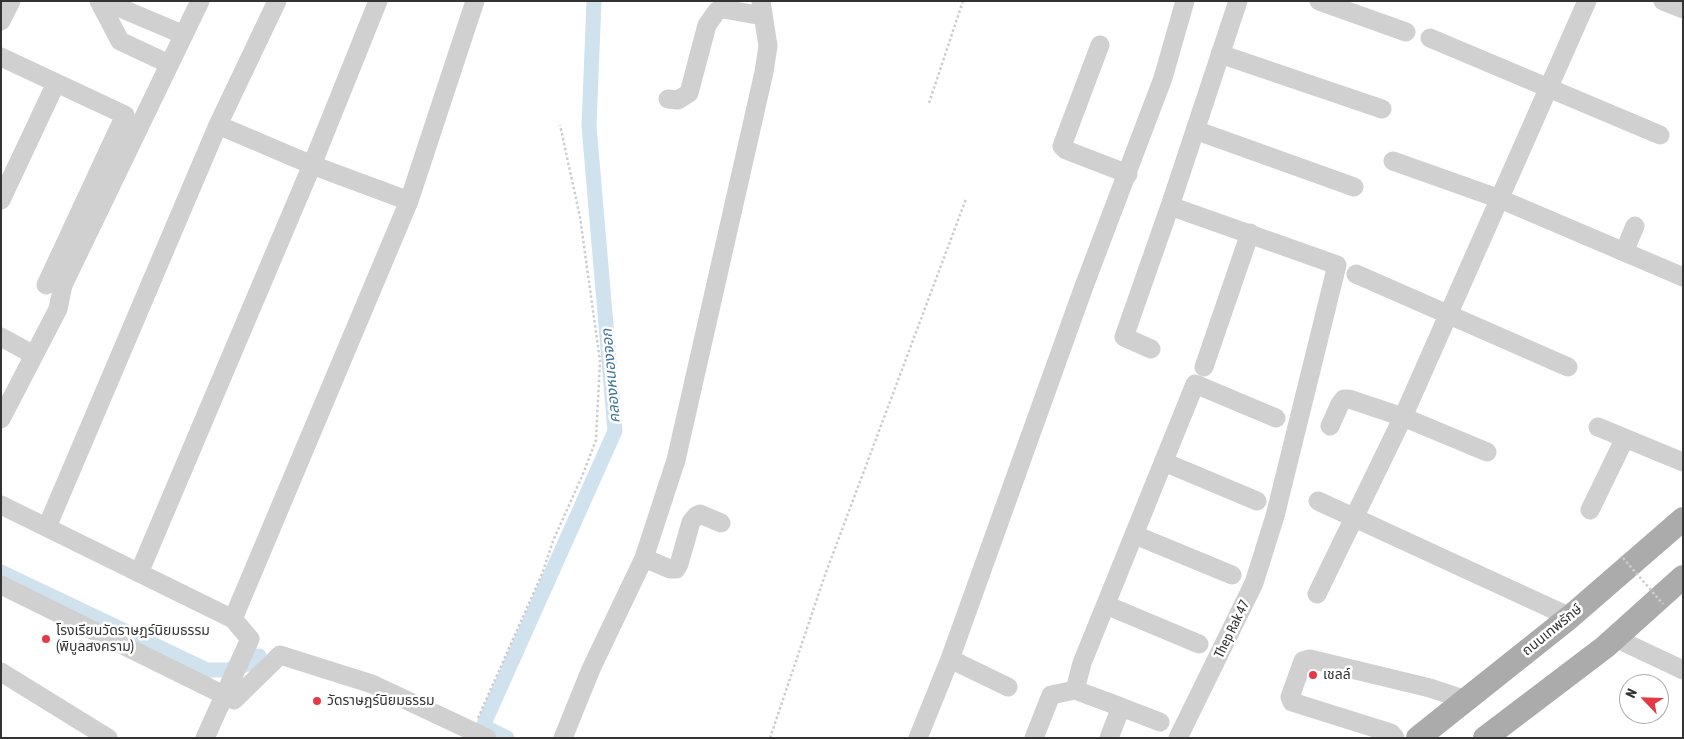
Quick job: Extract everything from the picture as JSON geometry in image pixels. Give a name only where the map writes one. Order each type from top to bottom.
[{"type":"main road","name":"ถนนเทพรักษ์","points":[[1418,738],[1570,617],[1683,519]]},
{"type":"main road","points":[[1484,738],[1614,638],[1683,577]]},
{"type":"street","points":[[1,21],[12,1]]},
{"type":"street","points":[[99,1],[120,41],[169,64]]},
{"type":"street","points":[[104,1],[184,35]]},
{"type":"street","points":[[1,419],[58,309],[63,285],[200,1]]},
{"type":"street","points":[[47,527],[218,125],[277,1]]},
{"type":"street","points":[[139,573],[312,165],[378,1]]},
{"type":"street","points":[[233,619],[409,201],[475,1]]},
{"type":"street","points":[[918,738],[950,659],[1083,289],[1163,78],[1185,1]]},
{"type":"street","points":[[1151,348],[1124,337],[1238,1]]},
{"type":"street","points":[[1319,1],[1406,32]]},
{"type":"street","points":[[1317,594],[1403,417],[1587,1]]},
{"type":"street","points":[[1663,1],[1683,9]]},
{"type":"street","points":[[563,738],[591,669],[644,558],[676,460],[735,209],[765,66],[768,39],[762,9],[723,9],[717,11],[707,25],[688,93],[678,100],[668,99]]},
{"type":"street","points":[[1430,38],[1660,135]]},
{"type":"street","points":[[1100,45],[1062,146],[1066,150],[1128,174]]},
{"type":"street","points":[[1220,54],[1382,109]]},
{"type":"street","points":[[1,57],[124,115],[46,285]]},
{"type":"street","points":[[1,200],[56,83]]},
{"type":"street","points":[[218,125],[312,165],[409,201]]},
{"type":"street","points":[[1195,130],[1354,187]]},
{"type":"street","points":[[1393,161],[1500,199],[1683,276]]},
{"type":"street","points":[[1170,206],[1250,233],[1204,367]]},
{"type":"street","points":[[1624,252],[1635,226]]},
{"type":"street","name":"Thep Rak 47","points":[[1178,738],[1254,583],[1275,516],[1337,265],[1250,233]]},
{"type":"street","points":[[1356,274],[1568,367]]},
{"type":"street","points":[[1,337],[34,355]]},
{"type":"street","points":[[1075,690],[1082,663],[1195,384],[1276,418]]},
{"type":"street","points":[[1330,426],[1344,399],[1349,398],[1403,417],[1487,452]]},
{"type":"street","points":[[1598,427],[1683,462]]},
{"type":"street","points":[[1590,510],[1625,438]]},
{"type":"street","points":[[1164,462],[1257,501]]},
{"type":"street","points":[[1318,501],[1570,617]]},
{"type":"street","points":[[1,505],[233,619],[250,639],[205,738]]},
{"type":"street","points":[[644,558],[670,569],[676,569],[691,522],[696,516],[700,514],[721,523]]},
{"type":"street","points":[[1135,535],[1232,575]]},
{"type":"street","points":[[1,585],[226,694],[234,700],[280,656],[372,684],[480,734]]},
{"type":"street","points":[[1106,605],[1200,644]]},
{"type":"street","points":[[1614,638],[1683,670]]},
{"type":"street","points":[[950,659],[1008,687]]},
{"type":"street","points":[[1395,738],[1391,733],[1292,702],[1290,697],[1303,661],[1310,659],[1430,688],[1466,700]]},
{"type":"street","points":[[1,672],[108,738]]},
{"type":"street","points":[[1034,738],[1052,695],[1075,690],[1160,722]]},
{"type":"street","points":[[1109,738],[1121,707]]},
{"type":"path","points":[[929,103],[963,1]]},
{"type":"path","points":[[480,734],[553,541],[584,474],[596,440],[600,361],[580,217],[560,125]]},
{"type":"path","points":[[770,738],[825,574],[966,199]]},
{"type":"path","points":[[1623,558],[1663,604]]},
{"type":"waterway","name":"คลองหนองจอก","points":[[507,738],[483,726],[615,431],[589,126],[594,1]]},
{"type":"waterway","points":[[1,572],[207,670],[228,670],[248,664],[259,656]]},
{"type":"place","name":"โรงเรียนวัดราษฎร์นิยมธรรม (พิบูลสงคราม)","points":[[46,639]]},
{"type":"place","name":"เชลล์","points":[[1313,675]]},
{"type":"place","name":"วัดราษฎร์นิยมธรรม","points":[[317,701]]}]
